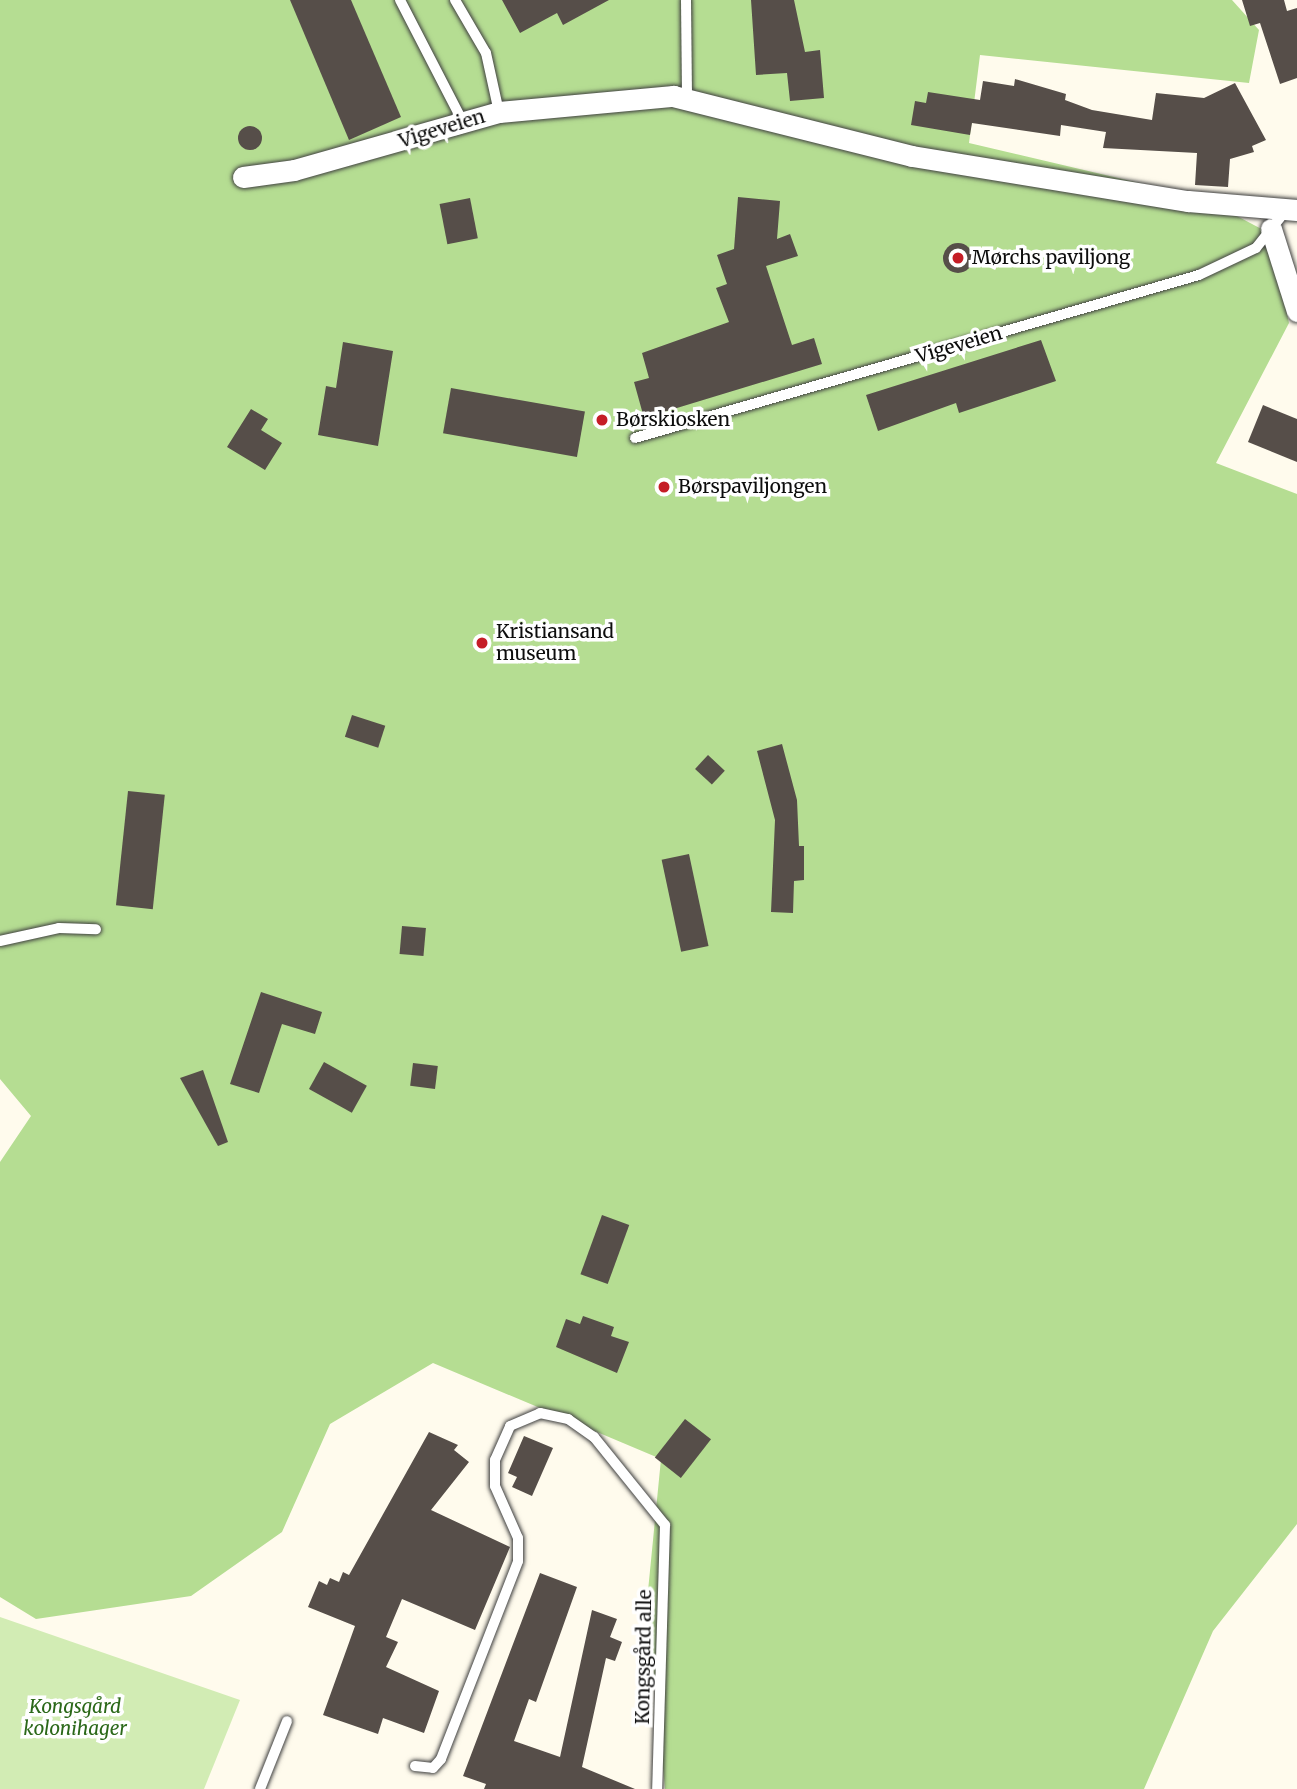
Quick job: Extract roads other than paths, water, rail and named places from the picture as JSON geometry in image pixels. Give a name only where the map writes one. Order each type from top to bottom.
[{"type":"street","name":"Vigeveien","points":[[243,177],[358,153],[462,120],[499,112],[624,96],[687,98],[912,156],[1188,201],[1292,210]]},
{"type":"street","points":[[1271,229],[1297,311]]},
{"type":"lane","points":[[400,0],[462,120]]},
{"type":"lane","points":[[455,0],[486,53],[499,112]]},
{"type":"lane","points":[[686,0],[687,98]]},
{"type":"lane","name":"Vigeveien","points":[[635,438],[1199,275],[1256,248],[1271,229],[1292,210]]},
{"type":"lane","points":[[0,941],[26,933],[96,929]]},
{"type":"lane","name":"Kongsgård alle","points":[[415,1766],[433,1768],[441,1759],[518,1561],[518,1538],[494,1476],[510,1426],[540,1413],[579,1426],[665,1525],[657,1789]]},
{"type":"lane","points":[[260,1789],[287,1721]]},
{"type":"place","name":"Mørchs paviljong","points":[[958,258]]},
{"type":"place","name":"Børskiosken","points":[[602,420]]},
{"type":"place","name":"Børspaviljongen","points":[[664,487]]},
{"type":"place","name":"Kristiansand museum","points":[[482,643]]},
{"type":"park label","name":"Kongsgård kolonihager","points":[[75,1718]]}]
